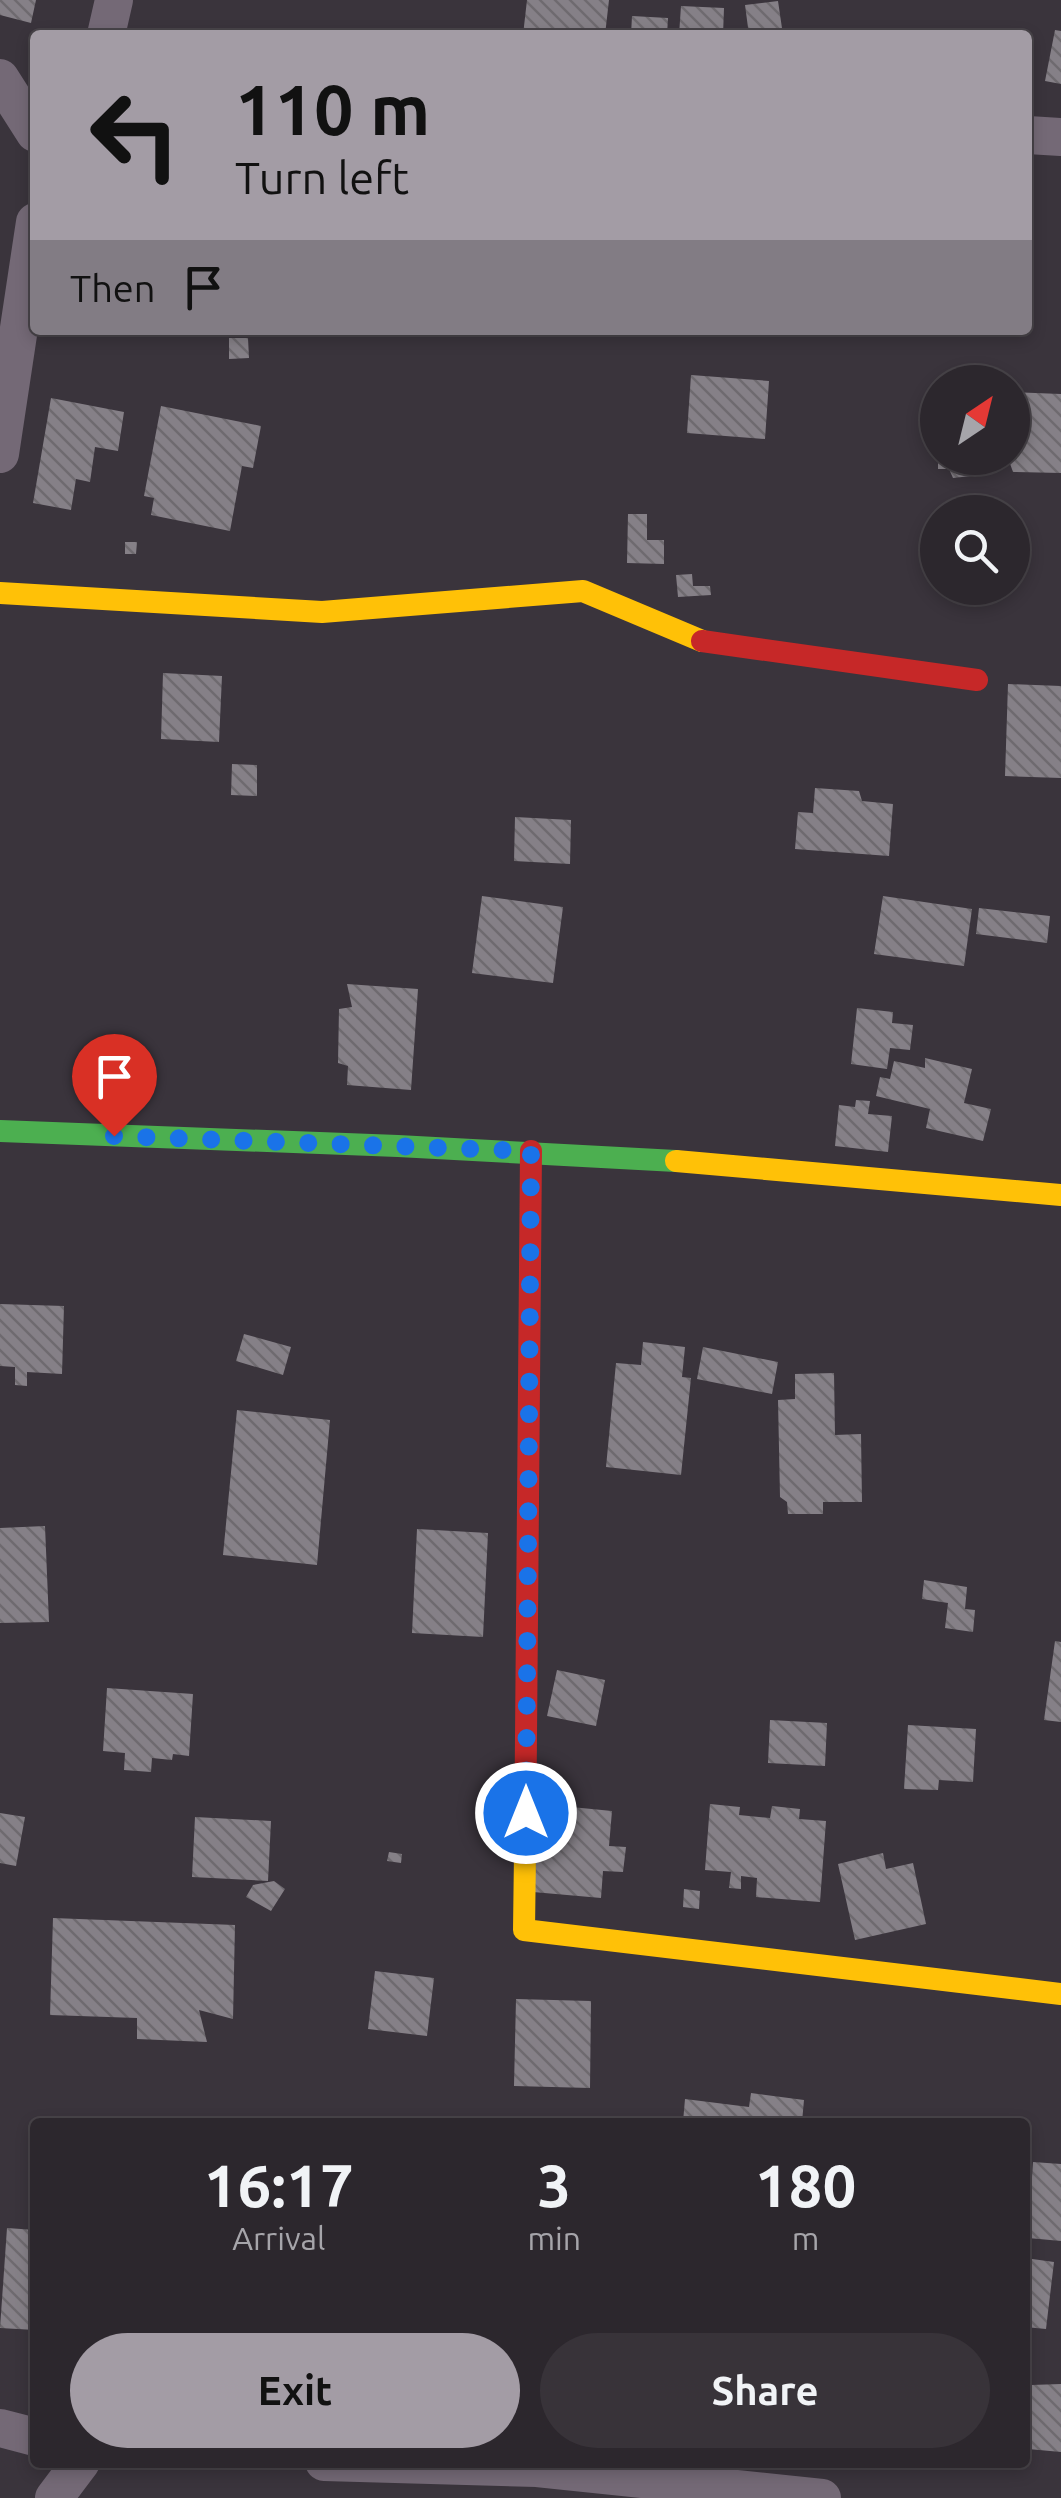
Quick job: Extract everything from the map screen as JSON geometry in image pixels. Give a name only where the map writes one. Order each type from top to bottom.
[{"type":"street","points":[[107,30],[114,0]]},
{"type":"street","points":[[0,78],[30,125]]},
{"type":"street","points":[[1032,135],[1061,136]]},
{"type":"street","points":[[0,454],[30,255]]},
{"type":"street","points":[[0,593],[322,612],[583,591],[700,641],[977,680]]},
{"type":"street","points":[[0,1131],[531,1151],[944,1181],[1061,1195]]},
{"type":"street","points":[[531,1151],[524,1930],[1061,1994]]},
{"type":"street","points":[[0,2428],[30,2436]]},
{"type":"street","points":[[54,2498],[76,2468]]},
{"type":"street","points":[[537,2468],[822,2498]]},
{"type":"building","points":[[0,0],[36,0],[31,23],[0,15]]},
{"type":"building","points":[[527,0],[609,0],[606,30],[524,30]]},
{"type":"building","points":[[778,1],[782,30],[748,30],[745,5]]},
{"type":"building","points":[[681,6],[724,8],[723,30],[679,30]]},
{"type":"building","points":[[632,16],[668,18],[667,30],[631,30]]},
{"type":"building","points":[[1055,30],[1061,31],[1061,84],[1045,81]]},
{"type":"building","points":[[229,338],[248,338],[249,358],[229,359]]},
{"type":"building","points":[[691,375],[769,381],[765,439],[687,433]]},
{"type":"building","points":[[1030,393],[1061,394],[1061,473],[1030,472]]},
{"type":"building","points":[[51,398],[124,412],[118,451],[95,447],[90,482],[76,479],[71,510],[33,503]]},
{"type":"building","points":[[161,406],[261,426],[253,468],[242,466],[230,531],[151,515],[154,498],[144,496]]},
{"type":"building","points":[[628,514],[647,514],[647,540],[664,540],[664,564],[627,563]]},
{"type":"building","points":[[125,542],[137,542],[136,554],[125,554]]},
{"type":"building","points":[[692,574],[693,586],[710,586],[711,595],[678,597],[676,575]]},
{"type":"building","points":[[163,673],[222,676],[219,742],[161,739]]},
{"type":"building","points":[[1008,684],[1061,686],[1061,778],[1005,776]]},
{"type":"building","points":[[232,764],[257,765],[257,796],[231,795]]},
{"type":"building","points":[[815,788],[859,791],[862,801],[893,804],[889,856],[795,849],[798,812],[813,813]]},
{"type":"building","points":[[515,817],[571,820],[570,864],[514,861]]},
{"type":"building","points":[[482,896],[563,907],[553,983],[472,973]]},
{"type":"building","points":[[883,896],[972,909],[964,966],[874,954]]},
{"type":"building","points":[[979,908],[1050,916],[1047,943],[976,934]]},
{"type":"building","points":[[347,984],[418,989],[411,1090],[347,1085],[348,1066],[338,1063],[339,1009],[352,1007]]},
{"type":"building","points":[[857,1008],[893,1012],[892,1023],[913,1025],[910,1050],[890,1048],[887,1069],[851,1064]]},
{"type":"building","points":[[925,1058],[972,1069],[964,1103],[991,1109],[983,1141],[926,1128],[930,1109],[876,1096],[880,1077],[890,1079],[894,1061],[925,1068]]},
{"type":"building","points":[[856,1100],[870,1101],[868,1114],[892,1116],[888,1152],[835,1146],[839,1105],[855,1107]]},
{"type":"building","points":[[0,1304],[64,1306],[62,1374],[27,1372],[27,1386],[15,1385],[15,1367],[0,1366]]},
{"type":"building","points":[[244,1334],[291,1347],[283,1375],[236,1361]]},
{"type":"building","points":[[643,1342],[685,1347],[682,1377],[691,1378],[681,1475],[606,1467],[616,1363],[641,1365]]},
{"type":"building","points":[[703,1347],[778,1362],[772,1394],[697,1379]]},
{"type":"building","points":[[834,1373],[835,1435],[861,1434],[862,1502],[823,1502],[823,1514],[788,1514],[787,1502],[780,1497],[778,1400],[795,1399],[795,1374]]},
{"type":"building","points":[[237,1410],[330,1420],[317,1565],[223,1555]]},
{"type":"building","points":[[45,1526],[49,1622],[0,1623],[0,1528]]},
{"type":"building","points":[[417,1529],[488,1533],[483,1637],[412,1633]]},
{"type":"building","points":[[924,1580],[967,1587],[965,1609],[975,1610],[973,1632],[945,1628],[948,1603],[922,1599]]},
{"type":"building","points":[[1055,1641],[1061,1642],[1061,1722],[1044,1720]]},
{"type":"building","points":[[557,1670],[605,1680],[596,1726],[547,1716]]},
{"type":"building","points":[[107,1688],[193,1694],[189,1756],[173,1754],[172,1760],[152,1758],[151,1772],[124,1770],[125,1753],[103,1751]]},
{"type":"building","points":[[770,1720],[827,1723],[825,1766],[768,1763]]},
{"type":"building","points":[[908,1725],[976,1729],[973,1782],[939,1780],[938,1790],[904,1789]]},
{"type":"building","points":[[541,1804],[612,1811],[609,1846],[626,1847],[623,1872],[603,1871],[601,1898],[533,1892]]},
{"type":"building","points":[[710,1804],[740,1807],[739,1815],[770,1818],[772,1806],[800,1809],[799,1819],[826,1821],[820,1902],[756,1897],[757,1878],[741,1876],[741,1889],[729,1888],[731,1872],[705,1870]]},
{"type":"building","points":[[0,1813],[25,1817],[16,1866],[0,1863]]},
{"type":"building","points":[[195,1817],[271,1821],[268,1881],[192,1877]]},
{"type":"building","points":[[389,1852],[402,1854],[401,1863],[387,1861]]},
{"type":"building","points":[[883,1853],[886,1869],[913,1863],[926,1924],[855,1940],[838,1864]]},
{"type":"building","points":[[274,1881],[285,1889],[271,1911],[246,1897],[253,1885]]},
{"type":"building","points":[[684,1889],[700,1891],[699,1909],[683,1907]]},
{"type":"building","points":[[53,1918],[235,1925],[233,2019],[199,2010],[207,2042],[137,2039],[137,2018],[50,2015]]},
{"type":"building","points":[[375,1971],[434,1978],[427,2036],[368,2029]]},
{"type":"building","points":[[516,1999],[591,2001],[590,2088],[514,2086]]},
{"type":"building","points":[[751,2093],[804,2100],[802,2118],[683,2118],[685,2099],[749,2107]]},
{"type":"building","points":[[1033,2162],[1061,2164],[1061,2241],[1030,2238]]},
{"type":"building","points":[[7,2228],[30,2230],[30,2330],[0,2328]]},
{"type":"building","points":[[1030,2259],[1054,2262],[1046,2329],[1030,2327]]},
{"type":"building","points":[[1061,2384],[1061,2452],[1030,2449],[1031,2385]]},
{"type":"traffic: fast","points":[[0,1131],[676,1161]]},
{"type":"traffic: slow","points":[[0,593],[322,612],[583,591],[702,641]]},
{"type":"traffic: slow","points":[[676,1161],[1061,1195]]},
{"type":"traffic: slow","points":[[525,1853],[524,1930],[1061,1994]]},
{"type":"traffic: jam","points":[[702,641],[977,680]]},
{"type":"traffic: jam","points":[[525,1853],[531,1151]]},
{"type":"route","points":[[114,1136],[531,1151],[526,1813]]}]
